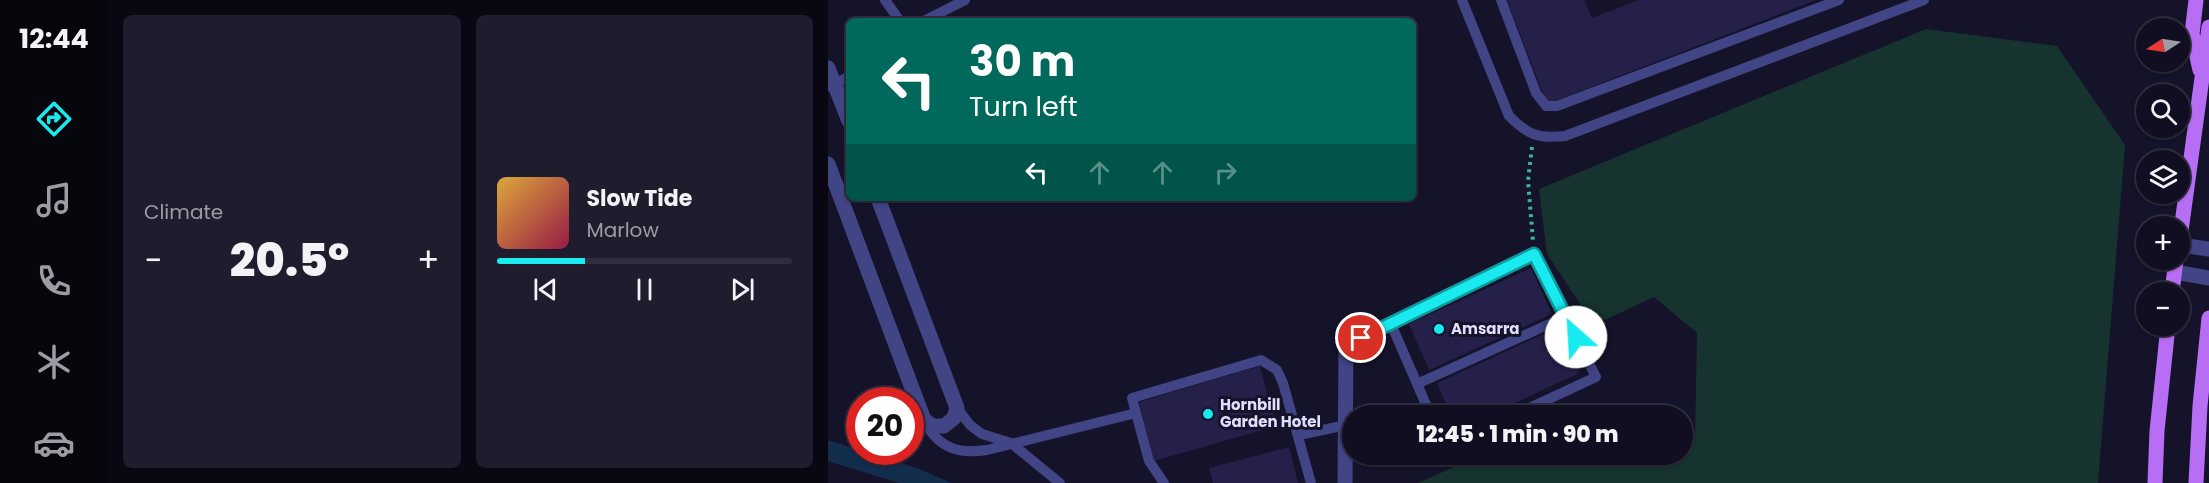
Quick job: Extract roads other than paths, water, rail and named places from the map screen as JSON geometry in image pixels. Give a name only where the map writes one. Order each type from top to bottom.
[{"type":"main road","points":[[2196,0],[2192,34],[2206,77]]},
{"type":"main road","points":[[2184,216],[2206,77],[2209,27]]},
{"type":"main road","points":[[2196,483],[2200,406],[2209,318]]},
{"type":"main road","points":[[2155,483],[2157,431],[2167,336]]},
{"type":"street","points":[[828,68],[832,86],[846,115]]},
{"type":"street","points":[[828,164],[912,387]]},
{"type":"street","points":[[879,201],[957,408],[954,418],[944,426],[933,426],[924,420]]},
{"type":"street","points":[[2190,246],[2209,249]]},
{"type":"street","points":[[2186,270],[2209,278]]},
{"type":"street","points":[[1346,344],[1346,405]]},
{"type":"street","points":[[1345,465],[1345,483]]},
{"type":"lane","points":[[885,0],[898,18]]},
{"type":"lane","points":[[1462,0],[1509,116],[1534,136],[1550,138],[1565,136],[1924,0]]},
{"type":"lane","points":[[1501,0],[1536,93],[1546,106],[1557,106],[1839,0]]},
{"type":"lane","points":[[929,18],[958,1]]},
{"type":"lane","points":[[832,86],[846,78]]},
{"type":"lane","points":[[1346,344],[1534,254],[1596,377],[1536,405]]},
{"type":"lane","points":[[1417,384],[1567,316]]},
{"type":"lane","points":[[1391,324],[1426,405]]},
{"type":"lane","points":[[1164,483],[1149,461],[1132,398],[1261,360],[1277,370],[1283,383],[1311,483]]},
{"type":"lane","points":[[957,408],[982,434],[1011,443],[1060,483]]},
{"type":"lane","points":[[924,420],[931,433],[945,445],[965,453],[987,450],[1136,413]]},
{"type":"lane","points":[[1299,435],[1342,426]]},
{"type":"water","points":[[828,440],[846,446],[846,465],[907,465],[951,483],[899,483],[828,461]]},
{"type":"place","name":"Amsarra","points":[[1439,329]]},
{"type":"place","name":"Hornbill Garden Hotel","points":[[1208,414]]}]
